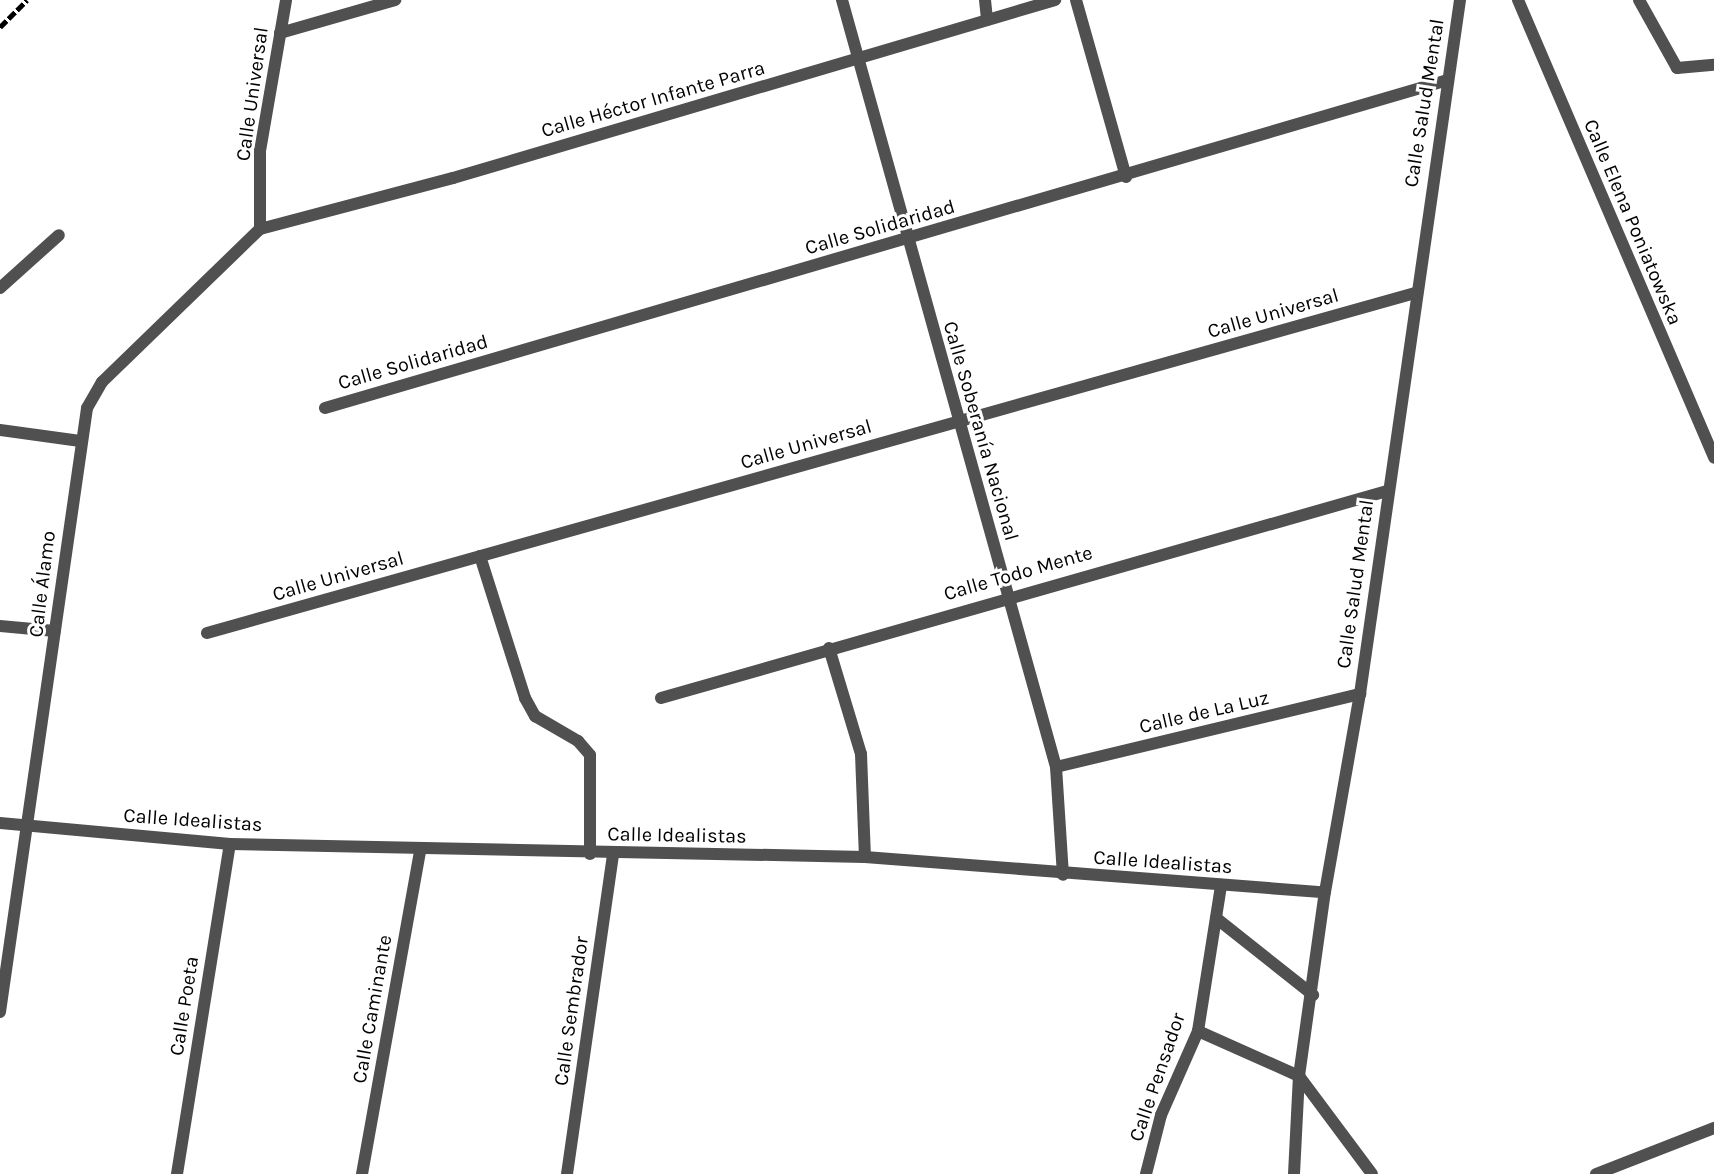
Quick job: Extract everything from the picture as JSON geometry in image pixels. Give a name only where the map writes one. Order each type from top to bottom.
[{"type":"street","name":"Calle Universal","points":[[260,229],[260,151],[286,0]]},
{"type":"street","points":[[280,33],[395,0]]},
{"type":"street","name":"Calle Soberanía Nacional","points":[[842,0],[860,59],[957,422],[1056,767],[1063,875]]},
{"type":"street","points":[[985,0],[987,20]]},
{"type":"street","name":"Calle Héctor Infante Parra","points":[[260,229],[860,59],[1055,0]]},
{"type":"street","points":[[1076,0],[1126,177]]},
{"type":"street","name":"Calle Salud Mental","points":[[1294,1174],[1299,1076],[1313,995],[1325,892],[1360,694],[1445,81],[1460,0]]},
{"type":"street","name":"Calle Elena Poniatowska","points":[[1518,0],[1714,458]]},
{"type":"street","points":[[1639,0],[1677,68],[1714,65]]},
{"type":"street","name":"Calle Solidaridad","points":[[325,408],[1126,177],[1445,81]]},
{"type":"street","name":"Calle Álamo","points":[[0,1012],[29,826],[80,441],[87,408],[102,382],[260,229]]},
{"type":"street","points":[[0,288],[58,235]]},
{"type":"street","name":"Calle Universal","points":[[207,633],[1415,293]]},
{"type":"street","points":[[0,430],[80,441]]},
{"type":"street","name":"Calle Todo Mente","points":[[662,698],[1008,596],[1388,491]]},
{"type":"street","points":[[480,556],[530,707],[590,755],[590,854]]},
{"type":"street","points":[[0,626],[55,631]]},
{"type":"street","points":[[829,648],[861,754],[865,857]]},
{"type":"street","name":"Calle de La Luz","points":[[1056,767],[1360,694]]},
{"type":"street","name":"Calle Idealistas","points":[[0,824],[230,844],[420,851],[865,857],[1063,875],[1325,892]]},
{"type":"street","name":"Calle Poeta","points":[[177,1174],[230,844]]},
{"type":"street","name":"Calle Caminante","points":[[362,1174],[420,851]]},
{"type":"street","name":"Calle Sembrador","points":[[567,1174],[613,854]]},
{"type":"street","name":"Calle Pensador","points":[[1146,1174],[1161,1115],[1198,1032],[1221,885]]},
{"type":"street","points":[[1216,918],[1313,995]]},
{"type":"street","points":[[1198,1032],[1299,1076],[1372,1174]]},
{"type":"street","points":[[1596,1174],[1714,1128]]},
{"type":"railway","points":[[0,27],[27,0]]}]
